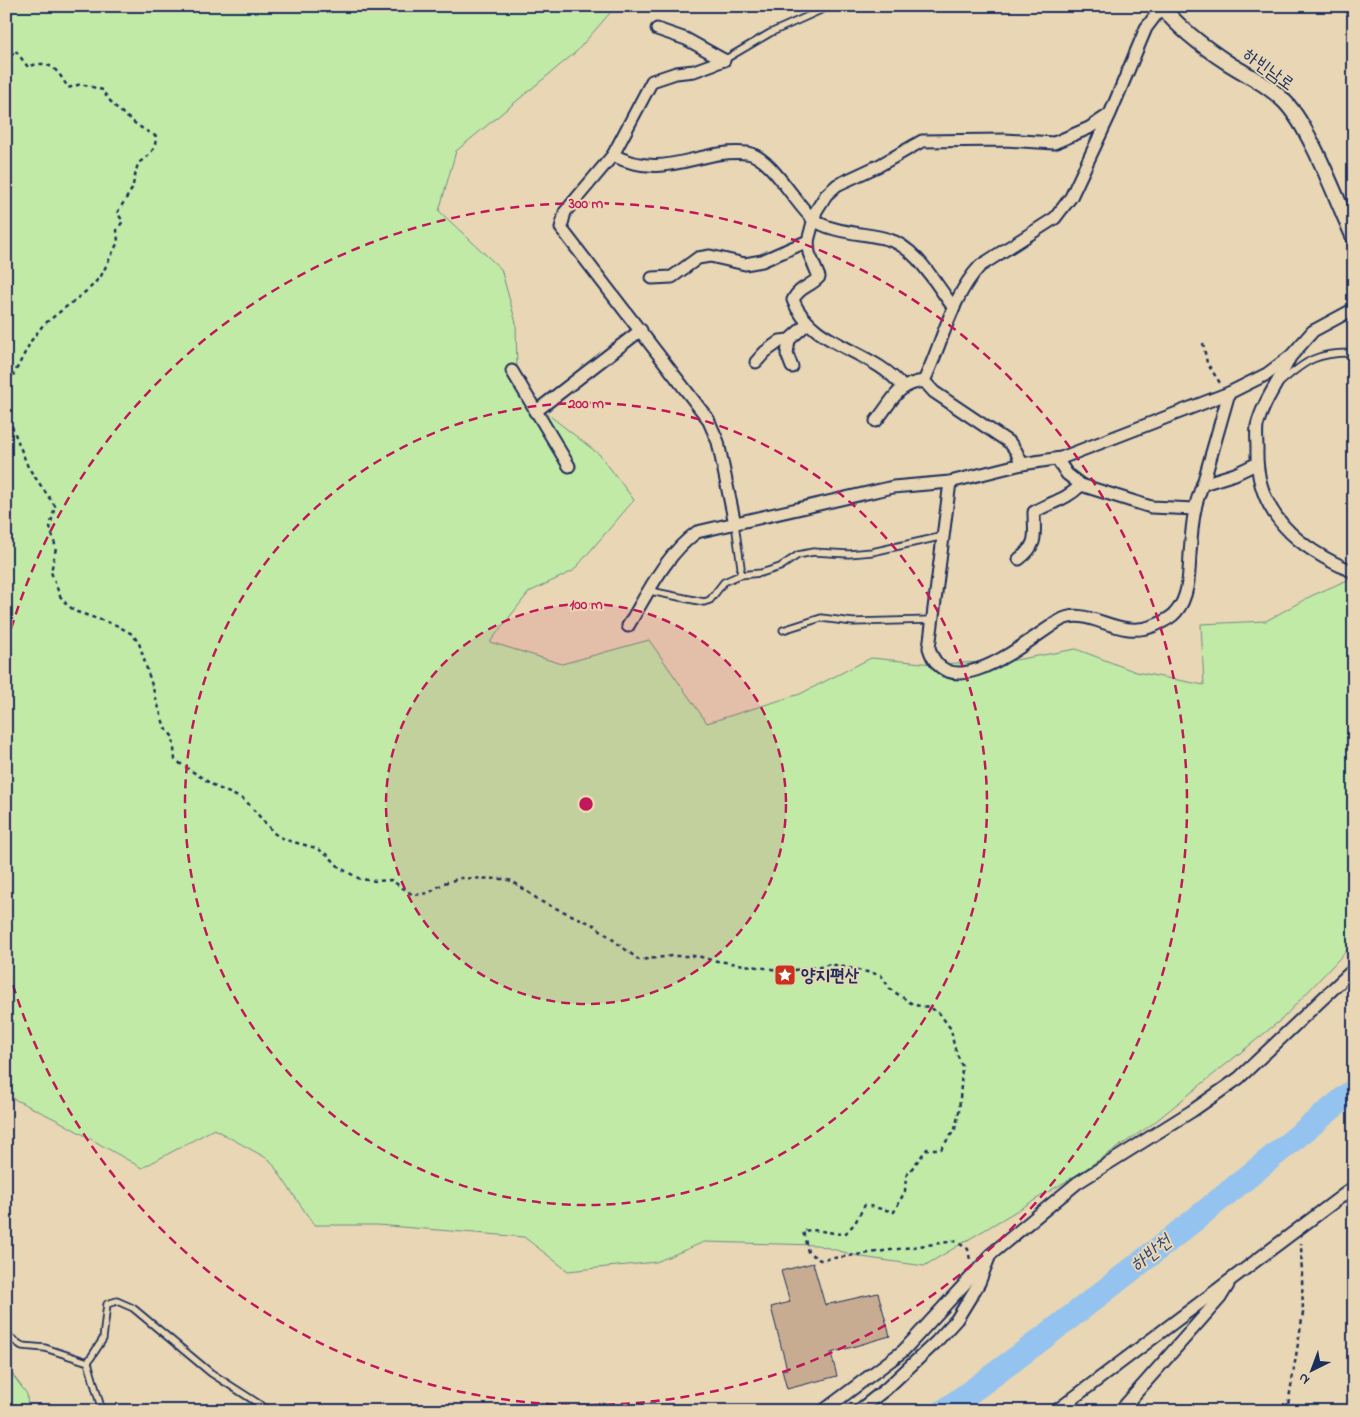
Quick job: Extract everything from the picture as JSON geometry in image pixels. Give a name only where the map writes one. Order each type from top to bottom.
[{"type":"street","points":[[924,381],[954,308],[971,276],[980,266],[1055,218],[1079,183],[1146,28],[1162,7]]},
{"type":"street","name":"하빈남로","points":[[1162,7],[1187,31],[1286,102],[1304,131],[1354,238]]},
{"type":"street","points":[[657,29],[686,39],[724,60]]},
{"type":"street","points":[[724,60],[694,71],[676,72],[652,82],[614,155],[565,212],[561,228],[708,419],[718,442],[735,524]]},
{"type":"street","points":[[902,386],[893,375],[882,367],[857,356],[808,323],[798,313],[793,300],[798,290],[813,283],[819,277],[809,252],[808,241],[816,211],[826,195],[837,185],[874,168],[922,141],[1005,140],[1054,143],[1089,128],[1110,114]]},
{"type":"street","points":[[614,155],[623,160],[657,166],[683,163],[728,153],[750,154],[772,171],[814,220],[866,236],[887,239],[903,246],[920,264],[954,308]]},
{"type":"street","points":[[652,278],[672,277],[698,258],[710,256],[746,264],[762,262],[808,241]]},
{"type":"street","points":[[628,626],[671,556],[682,543],[697,532],[735,524],[772,513],[893,487],[950,482],[1022,464],[1057,458],[1229,393],[1267,374],[1291,356],[1313,331],[1354,309]]},
{"type":"street","points":[[756,362],[780,341],[789,340],[808,323]]},
{"type":"street","points":[[535,412],[641,330]]},
{"type":"street","points":[[789,340],[787,354],[792,367]]},
{"type":"street","points":[[1291,356],[1282,375],[1271,391],[1257,427],[1256,464],[1261,489],[1275,517],[1300,542],[1331,562],[1354,572]]},
{"type":"street","points":[[512,371],[569,466]]},
{"type":"street","points":[[876,421],[902,386],[910,382],[924,381]]},
{"type":"street","points":[[924,381],[934,392],[1010,443],[1022,464]]},
{"type":"street","points":[[950,482],[929,648],[932,658],[946,670],[964,673],[984,668],[1006,657],[1059,620],[1075,616],[1093,619],[1121,629],[1142,630],[1160,623],[1176,613],[1184,597],[1189,575],[1194,509],[1229,393]]},
{"type":"street","points":[[1057,458],[1067,474],[1081,485],[1151,507],[1194,509]]},
{"type":"street","points":[[1203,484],[1235,474],[1256,464]]},
{"type":"street","points":[[1019,560],[1032,546],[1036,534],[1034,512],[1047,504],[1065,498],[1081,485]]},
{"type":"street","points":[[823,1411],[835,1404],[903,1351],[990,1255],[1077,1182],[1184,1116],[1239,1078],[1354,968]]},
{"type":"street","points":[[1056,1411],[1354,1187]]},
{"type":"street","points":[[858,1411],[893,1382],[936,1342],[957,1319],[979,1283],[990,1255]]},
{"type":"street","points":[[1120,1411],[1220,1298],[1232,1280]]},
{"type":"lane","points":[[724,60],[770,33],[830,6]]},
{"type":"lane","points":[[1271,391],[1310,360],[1331,352],[1354,353]]},
{"type":"lane","points":[[735,524],[741,567],[740,575]]},
{"type":"lane","points":[[650,592],[704,602],[710,600],[724,582],[740,575],[761,573],[780,567],[798,555],[813,552],[849,554],[872,552],[944,536]]},
{"type":"lane","points":[[783,630],[821,618],[853,622],[932,620]]},
{"type":"lane","points":[[102,1411],[88,1362],[103,1339],[107,1304],[117,1301],[133,1308],[211,1373],[270,1411]]},
{"type":"lane","points":[[6,1336],[22,1346],[45,1348],[88,1362]]},
{"type":"path","points":[[6,59],[9,60],[15,50],[28,67],[38,63],[50,64],[59,72],[68,88],[81,84],[103,90],[107,99],[140,128],[156,136],[156,145],[146,158],[138,162],[132,189],[116,213],[123,220],[118,230],[118,242],[101,276],[89,289],[43,325],[31,341],[14,374],[6,382]]},
{"type":"path","points":[[1202,343],[1207,363],[1217,381],[1229,393]]},
{"type":"path","points":[[6,411],[28,467],[56,506],[50,527],[56,548],[52,572],[60,596],[76,612],[132,634],[139,643],[146,661],[148,676],[165,728],[173,737],[175,760],[216,786],[245,800],[275,834],[286,840],[299,842],[322,852],[340,868],[360,879],[391,880],[400,884],[413,895],[429,894],[444,883],[461,878],[504,879],[512,881],[542,902],[594,925],[639,960],[671,956],[698,956],[711,960],[785,970],[820,967],[830,964],[881,975],[890,989],[914,1005],[929,1007],[940,1013],[951,1029],[954,1046],[962,1066],[959,1112],[955,1129],[941,1149],[927,1149],[906,1176],[905,1191],[894,1212],[864,1205],[855,1223],[845,1234],[831,1234],[815,1229],[803,1231],[808,1252],[820,1260],[954,1241],[968,1249],[973,1274]]},
{"type":"path","points":[[1287,1411],[1303,1313],[1300,1229]]},
{"type":"green space","points":[[6,6],[616,6],[576,52],[456,151],[439,211],[501,269],[516,323],[517,370],[541,409],[600,455],[634,500],[573,571],[529,592],[490,642],[562,664],[649,640],[707,723],[800,694],[871,658],[933,664],[1010,661],[1076,649],[1136,672],[1204,685],[1201,624],[1266,621],[1311,596],[1352,578],[1354,943],[1282,1019],[1151,1125],[1075,1176],[924,1266],[862,1257],[817,1245],[704,1242],[656,1262],[568,1271],[524,1237],[377,1225],[314,1225],[270,1160],[214,1129],[142,1168],[59,1121],[6,1095]]},
{"type":"green space","points":[[6,1366],[27,1394],[28,1411],[6,1411]]},
{"type":"building","points":[[813,1263],[825,1305],[878,1293],[890,1336],[831,1353],[837,1376],[787,1389],[782,1370],[787,1369],[771,1307],[790,1302],[781,1271]]},
{"type":"waterway","name":"하반천","points":[[944,1411],[1049,1334],[1203,1213],[1354,1090]]},
{"type":"place","name":"양지편산","points":[[785,975]]}]
